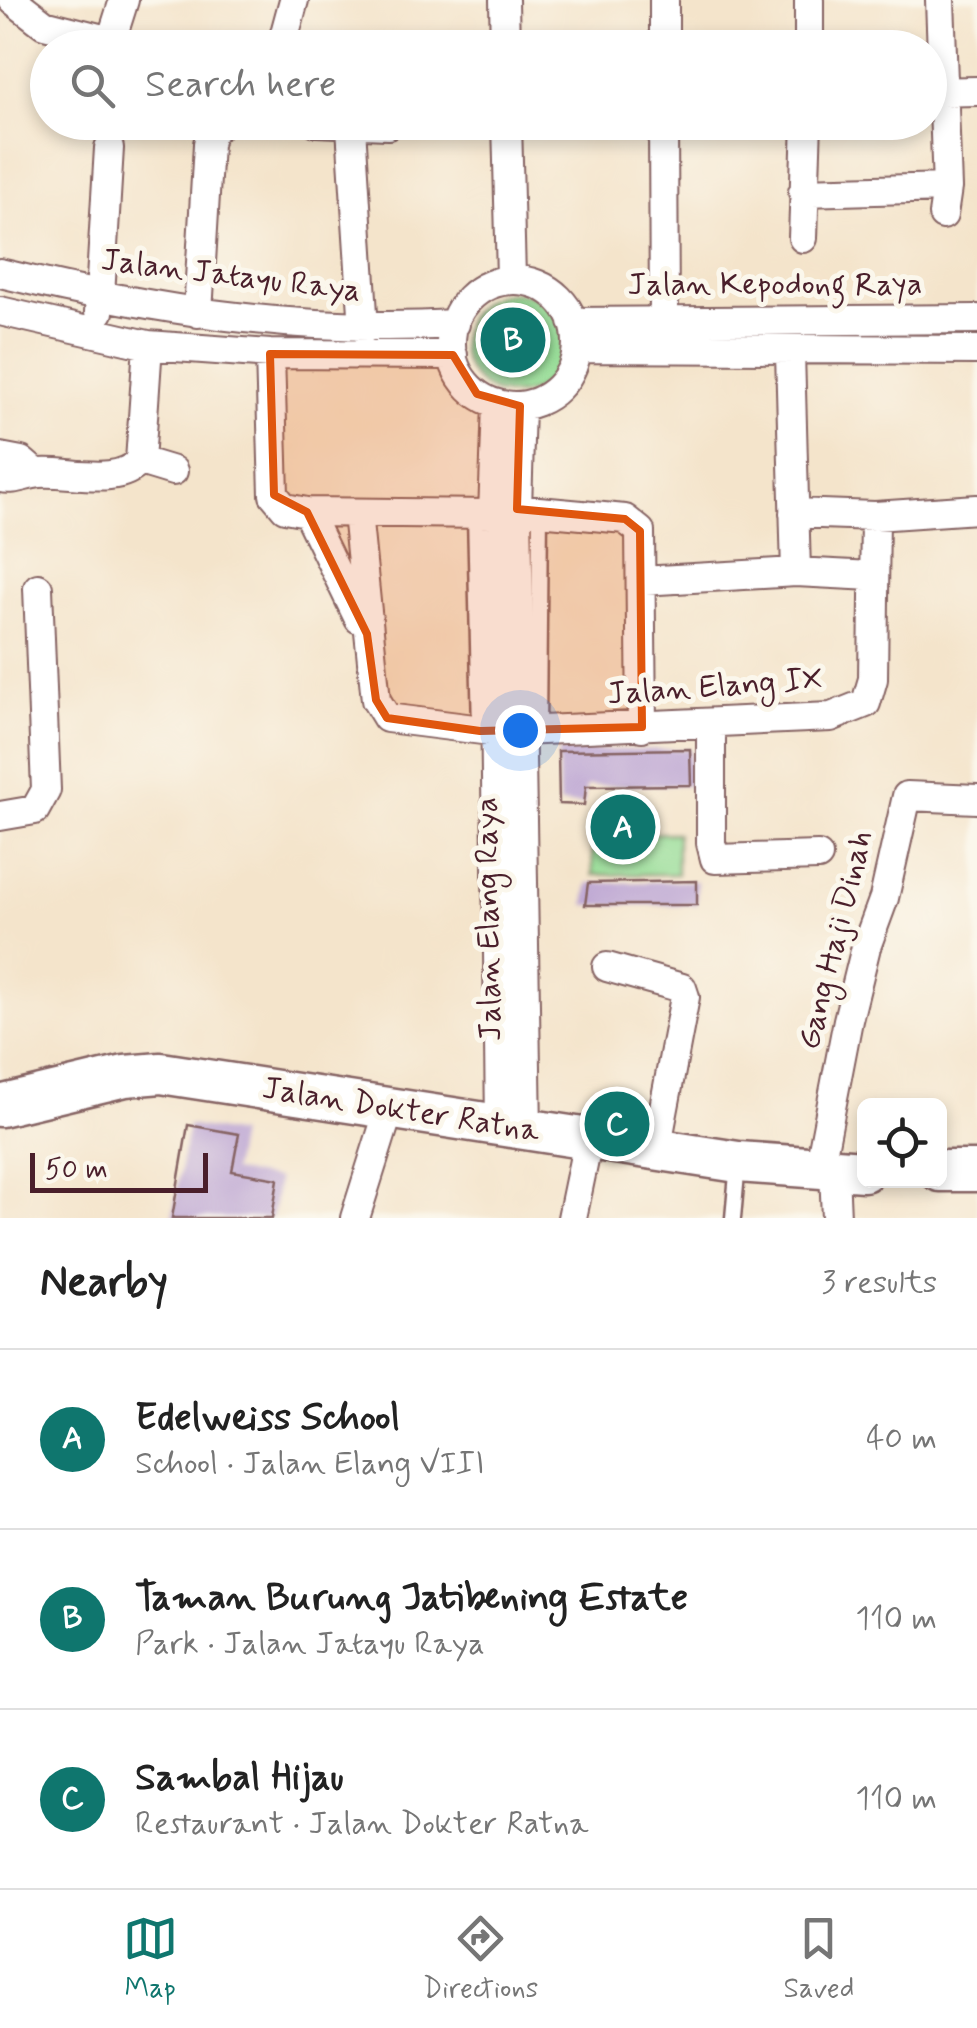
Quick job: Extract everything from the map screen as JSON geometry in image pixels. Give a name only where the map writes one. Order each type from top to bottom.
[{"type":"street","points":[[13,0],[44,24],[68,30]]},
{"type":"street","points":[[115,30],[124,0]]},
{"type":"street","points":[[286,30],[294,0]]},
{"type":"street","points":[[504,0],[505,30]]},
{"type":"street","points":[[664,0],[664,30]]},
{"type":"street","points":[[808,30],[809,0]]},
{"type":"street","points":[[939,30],[940,0]]},
{"type":"street","points":[[947,91],[977,91]]},
{"type":"street","points":[[198,313],[209,140]]},
{"type":"street","points":[[352,140],[364,329]]},
{"type":"street","points":[[507,140],[511,278]]},
{"type":"street","points":[[663,140],[664,320]]},
{"type":"street","points":[[803,238],[806,140]]},
{"type":"street","points":[[803,192],[945,201],[940,140]]},
{"type":"street","points":[[97,333],[108,148]]},
{"type":"street","name":"Jalan Jatayu Raya","points":[[0,273],[101,298],[198,313],[364,329],[455,324]]},
{"type":"street","points":[[511,278],[550,292],[575,335],[559,388],[534,404],[509,406],[477,394],[461,377],[453,355],[455,324],[477,293],[511,278]]},
{"type":"street","name":"Jalan Jatayu Raya","points":[[0,310],[148,346],[270,354],[453,355]]},
{"type":"street","name":"Jalan Kepodong Raya","points":[[575,335],[664,320],[977,319]]},
{"type":"street","name":"Jalan Kepodong Raya","points":[[575,335],[790,352],[977,350]]},
{"type":"street","points":[[0,478],[17,481],[35,473],[108,474],[133,469],[140,462],[148,346]]},
{"type":"street","points":[[790,352],[796,572]]},
{"type":"street","points":[[270,354],[274,495],[285,508],[357,513],[507,512],[634,524],[640,531],[642,727]]},
{"type":"street","name":"Jalan Elang Raya","points":[[509,406],[507,512],[516,728],[514,1130]]},
{"type":"street","points":[[0,457],[20,461],[35,473]]},
{"type":"street","points":[[140,462],[174,471]]},
{"type":"street","points":[[794,513],[874,516],[977,509]]},
{"type":"street","points":[[307,512],[367,634]]},
{"type":"street","points":[[357,513],[367,634]]},
{"type":"street","name":"Jalan Elang IX","points":[[367,634],[376,700],[387,718],[516,728],[712,725],[831,716],[866,703],[872,679],[874,516]]},
{"type":"street","points":[[641,581],[796,572],[872,576]]},
{"type":"street","points":[[0,816],[35,810],[46,790],[38,588]]},
{"type":"street","points":[[712,725],[711,843],[715,859],[818,856]]},
{"type":"street","name":"Gang Haji Dinah","points":[[839,1170],[848,1020],[866,946],[884,898],[907,796],[977,799]]},
{"type":"street","points":[[607,967],[670,982],[682,988],[685,997],[656,1150]]},
{"type":"street","name":"Jalan Dokter Ratna","points":[[0,1106],[125,1076],[162,1073],[588,1141],[738,1162],[839,1170]]},
{"type":"street","points":[[355,1218],[388,1110]]},
{"type":"street","points":[[572,1218],[588,1141]]},
{"type":"street","points":[[836,1218],[839,1170]]},
{"type":"street","points":[[947,1170],[977,1170]]},
{"type":"lane","points":[[507,512],[516,728]]},
{"type":"lane","points":[[733,1218],[738,1162]]},
{"type":"highlighted area","points":[[270,354],[453,355],[477,394],[520,406],[517,509],[625,519],[640,531],[642,727],[480,731],[387,718],[376,700],[367,634],[307,512],[274,495]]},
{"type":"green space","points":[[513,293],[533,297],[549,308],[560,324],[564,344],[560,364],[549,380],[533,391],[513,395],[493,391],[477,380],[466,364],[462,344],[466,324],[477,308],[493,297]]},
{"type":"green space","points":[[677,833],[677,874],[593,875],[592,834]]},
{"type":"building","points":[[690,749],[691,785],[586,786],[584,805],[559,804],[558,751]]},
{"type":"building","points":[[697,881],[697,905],[585,905],[588,883]]},
{"type":"building","points":[[188,1125],[239,1134],[232,1171],[278,1179],[272,1218],[172,1218]]},
{"type":"place","name":"Taman Burung Jatibening Estate","points":[[513,340]]},
{"type":"place","name":"Edelweiss School","points":[[623,827]]},
{"type":"place","name":"Sambal Hijau","points":[[617,1124]]}]
